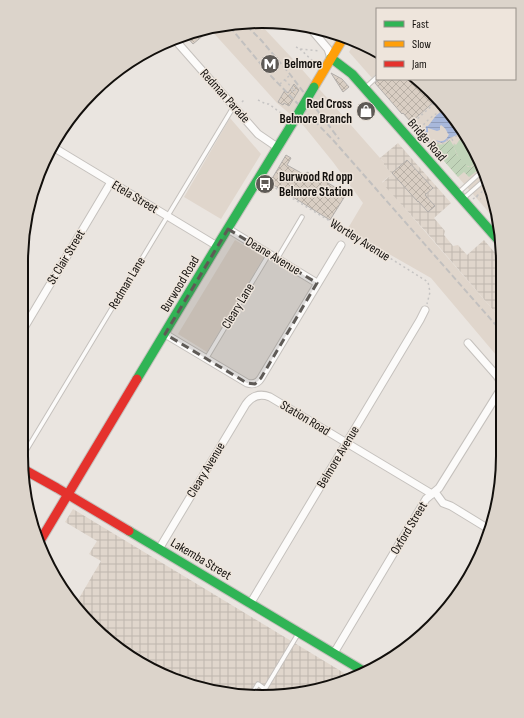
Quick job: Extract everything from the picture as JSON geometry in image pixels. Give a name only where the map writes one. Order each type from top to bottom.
[{"type":"main road","name":"Burwood Road","points":[[43,538],[277,147],[290,118],[314,87],[341,42]]},
{"type":"main road","name":"Bridge Road","points":[[331,58],[347,69],[365,88],[494,236]]},
{"type":"main road","name":"Lakemba Street","points":[[29,473],[359,669]]},
{"type":"street","points":[[315,34],[328,49],[331,58]]},
{"type":"street","name":"Redman Parade","points":[[178,44],[258,134],[277,147]]},
{"type":"street","name":"Etela Street","points":[[57,149],[217,246]]},
{"type":"street","name":"St Clair Street","points":[[28,321],[111,182]]},
{"type":"street","name":"Deane Avenue","points":[[228,229],[317,283]]},
{"type":"street","points":[[165,334],[247,383],[255,384],[261,378],[341,245]]},
{"type":"street","name":"Belmore Avenue","points":[[250,604],[425,310]]},
{"type":"street","points":[[468,343],[496,375]]},
{"type":"street","name":"Station Road","points":[[258,395],[270,397],[434,493],[443,503],[451,506],[485,526]]},
{"type":"street","name":"Cleary Avenue","points":[[159,549],[246,404],[250,399],[258,395]]},
{"type":"street","name":"Oxford Street","points":[[334,653],[426,499],[439,488],[496,395]]},
{"type":"lane","points":[[365,88],[376,78]]},
{"type":"lane","name":"Redman Lane","points":[[28,447],[234,106]]},
{"type":"lane","points":[[459,197],[479,174]]},
{"type":"lane","points":[[459,197],[482,182]]},
{"type":"lane","points":[[277,258],[302,217]]},
{"type":"lane","name":"Cleary Lane","points":[[206,359],[269,254]]},
{"type":"lane","points":[[254,690],[258,684],[265,689],[299,633]]},
{"type":"path","points":[[296,47],[316,64]]},
{"type":"path","points":[[300,50],[322,51]]},
{"type":"path","points":[[280,84],[289,76]]},
{"type":"path","points":[[285,80],[295,91],[294,88],[297,86]]},
{"type":"path","points":[[242,102],[245,99]]},
{"type":"path","points":[[258,100],[269,104],[290,118]]},
{"type":"path","points":[[409,123],[415,121],[434,104]]},
{"type":"path","points":[[418,133],[422,127],[440,111]]},
{"type":"path","points":[[437,143],[443,143],[459,135]]},
{"type":"path","points":[[451,138],[454,144]]},
{"type":"path","name":"Wortley Avenue","points":[[267,183],[428,282],[430,292],[425,310]]},
{"type":"path","points":[[473,199],[485,189]]},
{"type":"path","points":[[476,196],[481,200]]},
{"type":"highlighted area","points":[[228,229],[317,283],[261,378],[255,384],[247,383],[165,334]]},
{"type":"shaded area","points":[[264,28],[384,162],[384,165],[392,174],[382,182],[496,313],[496,355],[431,278],[347,230],[363,203],[333,162],[303,125],[277,103],[213,33]]},
{"type":"shaded area","points":[[353,46],[376,58],[376,74],[372,78],[349,52]]},
{"type":"shaded area","points":[[409,80],[438,108],[457,132],[465,145],[484,187],[492,216],[376,83]]},
{"type":"shaded area","points":[[230,118],[261,154],[221,219],[184,197]]},
{"type":"shaded area","points":[[398,143],[451,203],[434,218],[445,231],[444,235],[453,246],[458,245],[467,255],[484,240],[495,253],[496,313],[382,183],[392,174],[380,158]]},
{"type":"shaded area","points":[[235,240],[264,257],[207,352],[178,334]]},
{"type":"shaded area","points":[[73,509],[346,674],[308,686],[262,690],[216,686],[187,678],[163,668],[120,642],[108,632],[78,600],[101,561],[89,554],[97,541],[65,522]]},
{"type":"green space","points":[[460,139],[465,145],[474,163],[470,167],[461,161],[453,145],[456,145]]},
{"type":"green space","points":[[450,140],[457,155],[468,167],[472,167],[474,164],[477,171],[469,177],[464,172],[458,177],[431,146],[435,142],[439,144],[446,143]]},
{"type":"water","points":[[441,112],[458,134],[442,143],[436,141],[431,146],[426,137],[426,126],[428,126]],"holes":[[[441,125],[449,134],[444,141],[435,141],[431,144],[428,140],[428,128],[437,131],[440,130]]]},
{"type":"building","points":[[203,35],[193,44],[189,39]]},
{"type":"building","points":[[331,73],[342,79],[349,87],[343,92]]},
{"type":"building","points":[[379,80],[409,80],[433,103],[411,122],[375,83]]},
{"type":"building","points":[[294,84],[299,90],[289,106],[278,102],[285,90],[288,93]]},
{"type":"building","name":"Red Cross Belmore Branch","points":[[366,104],[372,112],[366,117],[359,110]]},
{"type":"building","points":[[286,155],[291,158],[287,165],[305,175],[307,172],[312,175],[313,174],[343,192],[342,194],[345,196],[330,220],[270,182]]},
{"type":"building","points":[[407,160],[433,188],[425,195],[435,206],[428,212],[392,173]]},
{"type":"railway","points":[[250,29],[289,73],[339,139]]},
{"type":"railway","points":[[232,30],[269,74],[333,140],[496,325]]},
{"type":"traffic: fast","points":[[331,58],[352,74],[494,235]]},
{"type":"traffic: fast","points":[[295,119],[314,87]]},
{"type":"traffic: fast","points":[[137,379],[295,119]]},
{"type":"traffic: fast","points":[[129,531],[359,669]]},
{"type":"traffic: slow","points":[[314,87],[341,42]]},
{"type":"traffic: jam","points":[[42,537],[137,379]]},
{"type":"traffic: jam","points":[[29,472],[129,531]]},
{"type":"place","name":"Belmore","points":[[270,64]]},
{"type":"place","name":"Red Cross Belmore Branch","points":[[366,111]]},
{"type":"place","name":"Burwood Rd opp Belmore Station","points":[[265,184]]}]
